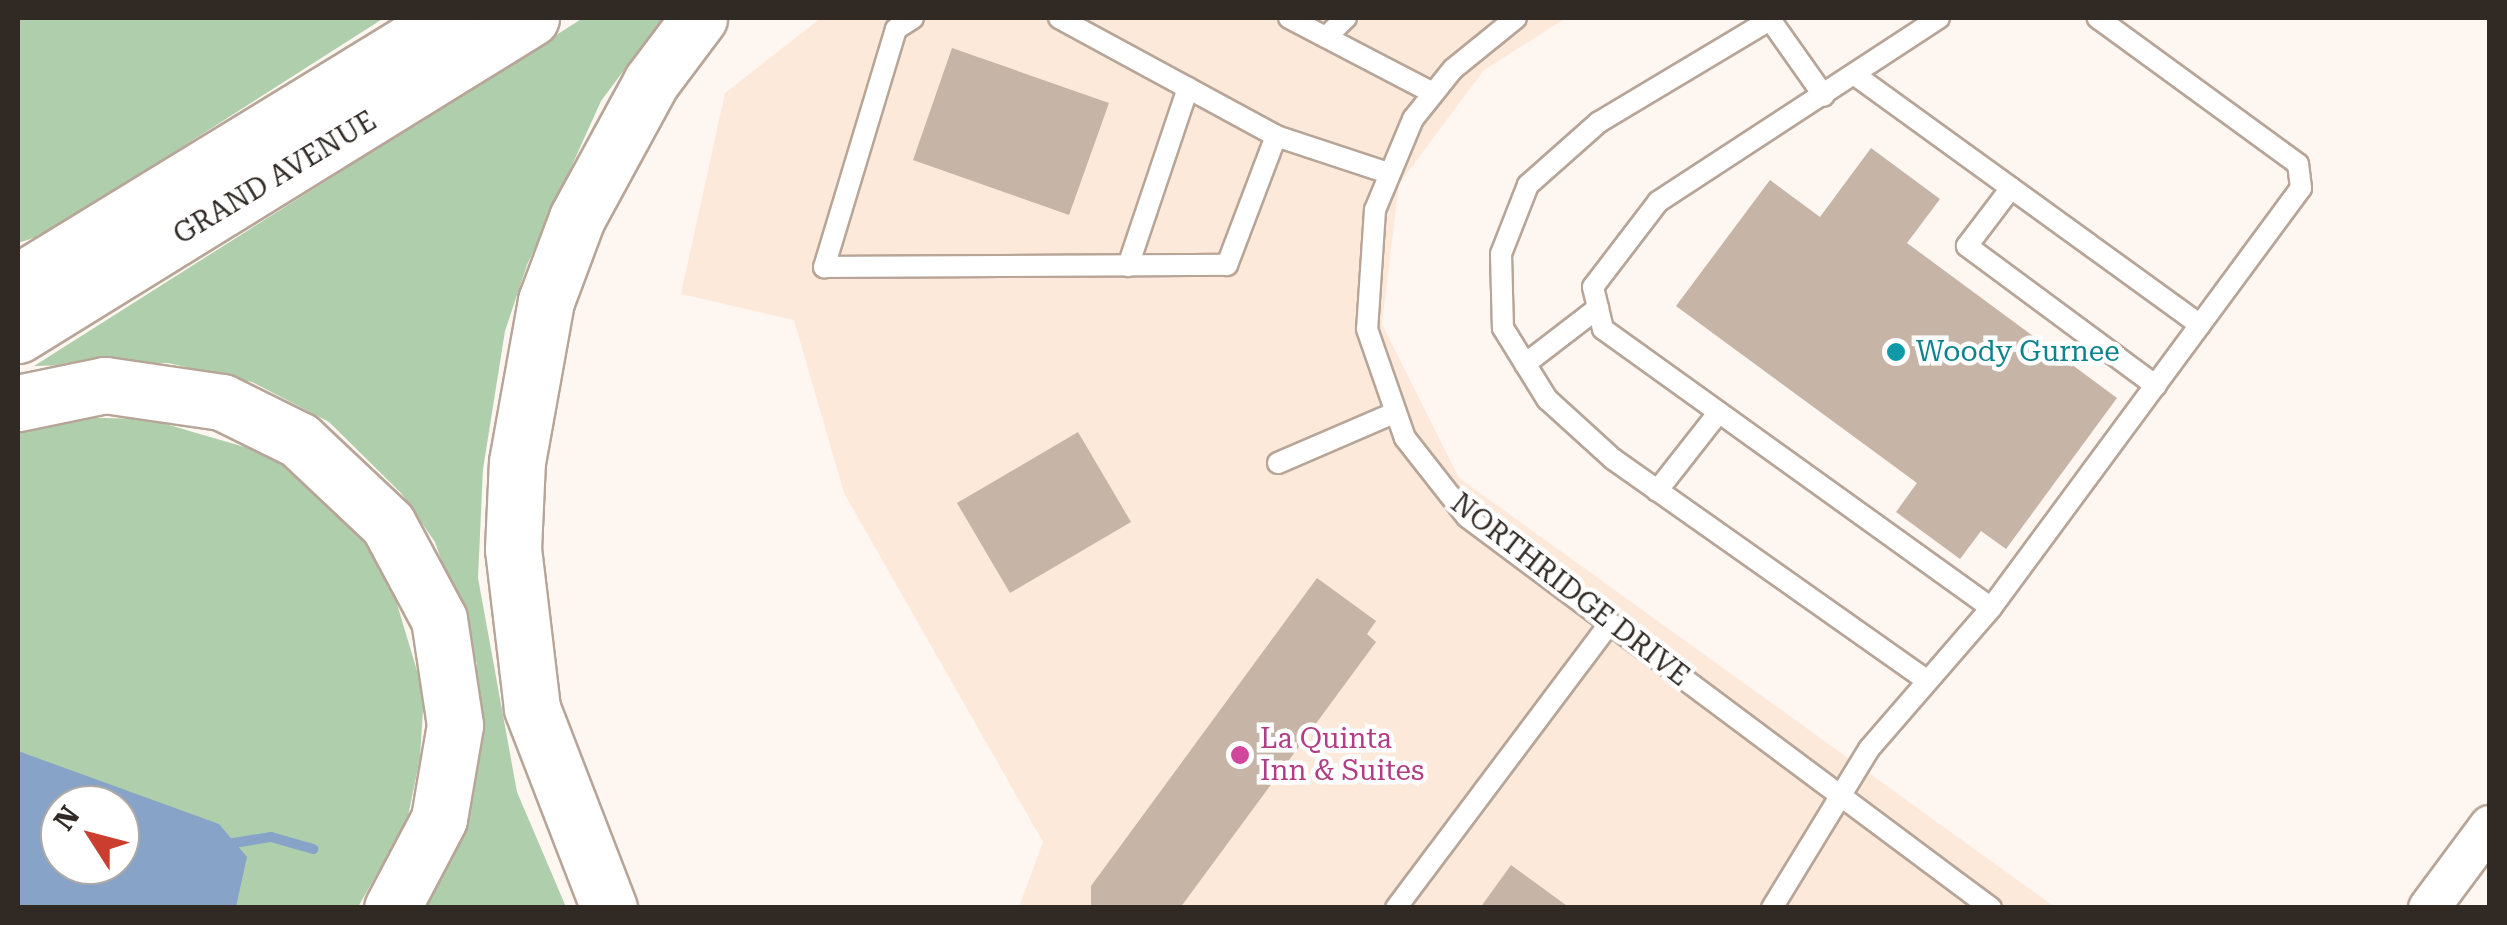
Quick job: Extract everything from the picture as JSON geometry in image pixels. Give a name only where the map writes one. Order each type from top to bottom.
[{"type":"main road","name":"GRAND AVENUE","points":[[18,282],[449,18]]},
{"type":"main road","name":"GRAND AVENUE","points":[[18,335],[530,18]]},
{"type":"main road","points":[[608,908],[532,708],[513,548],[517,462],[546,301],[578,218],[652,82],[698,18]]},
{"type":"main road","points":[[18,402],[105,385],[222,402],[299,440],[388,524],[439,619],[456,725],[439,819],[392,908]]},
{"type":"street","points":[[2429,908],[2490,826]]},
{"type":"lane","points":[[913,18],[896,28],[824,267],[1228,265],[1276,136]]},
{"type":"lane","points":[[1059,18],[1276,136],[1388,173]]},
{"type":"lane","points":[[1289,18],[1434,94]]},
{"type":"lane","points":[[1326,36],[1346,18]]},
{"type":"lane","name":"NORTHRIDGE DRIVE","points":[[1516,18],[1434,94],[1388,173],[1366,283],[1367,330],[1394,412],[1433,482],[1467,516],[1991,908]]},
{"type":"lane","points":[[1824,96],[1771,18],[1599,122],[1528,185],[1500,254],[1504,328],[1547,400],[1658,490],[1922,677]]},
{"type":"lane","points":[[1939,18],[1658,202],[1594,287],[1603,329],[1991,608]]},
{"type":"lane","points":[[1772,908],[1840,795],[1922,677],[1991,608],[2301,188],[2298,164],[2098,18]]},
{"type":"lane","points":[[1854,75],[2200,325]]},
{"type":"lane","points":[[1128,266],[1188,88]]},
{"type":"lane","points":[[2011,188],[1967,246],[2156,386]]},
{"type":"lane","points":[[1525,364],[1598,308]]},
{"type":"lane","points":[[1278,462],[1394,412]]},
{"type":"lane","points":[[1658,490],[1719,412]]},
{"type":"lane","points":[[1396,908],[1610,623]]},
{"type":"shaded area","points":[[821,18],[1566,18],[1484,70],[1399,184],[1382,324],[1459,478],[2055,907],[1019,907],[1043,842],[844,493],[794,320],[681,294],[725,93]]},
{"type":"green space","points":[[18,18],[384,18],[46,234],[18,243]]},
{"type":"green space","points":[[583,18],[663,18],[601,101],[527,265],[505,331],[483,469],[478,578],[517,792],[566,907],[426,907],[467,821],[477,664],[435,542],[401,493],[329,422],[252,382],[168,363],[34,366]]},
{"type":"green space","points":[[61,417],[148,419],[269,454],[362,537],[391,584],[424,694],[420,758],[407,821],[358,907],[18,908],[18,432]]},
{"type":"water","points":[[18,751],[112,785],[40,785],[40,885],[140,885],[140,795],[219,824],[247,857],[236,907],[18,907]]},
{"type":"building","points":[[952,48],[1109,103],[1069,215],[913,160]]},
{"type":"building","name":"Woody Gurnee","points":[[1871,148],[1940,199],[1907,243],[2117,398],[2006,549],[1981,531],[1960,559],[1896,512],[1917,483],[1676,306],[1770,180],[1820,217]]},
{"type":"building","points":[[1078,432],[1131,522],[1010,593],[957,503]]},
{"type":"building","name":"La Quinta Inn & Suites","points":[[1317,578],[1376,621],[1367,634],[1376,642],[1180,908],[1091,908],[1091,886]]},
{"type":"building","points":[[1511,865],[1570,908],[1480,908]]},
{"type":"waterway","points":[[221,845],[271,837],[313,849]]},
{"type":"place","name":"Woody Gurnee","points":[[1896,352]]},
{"type":"place","name":"La Quinta Inn & Suites","points":[[1240,755]]}]
